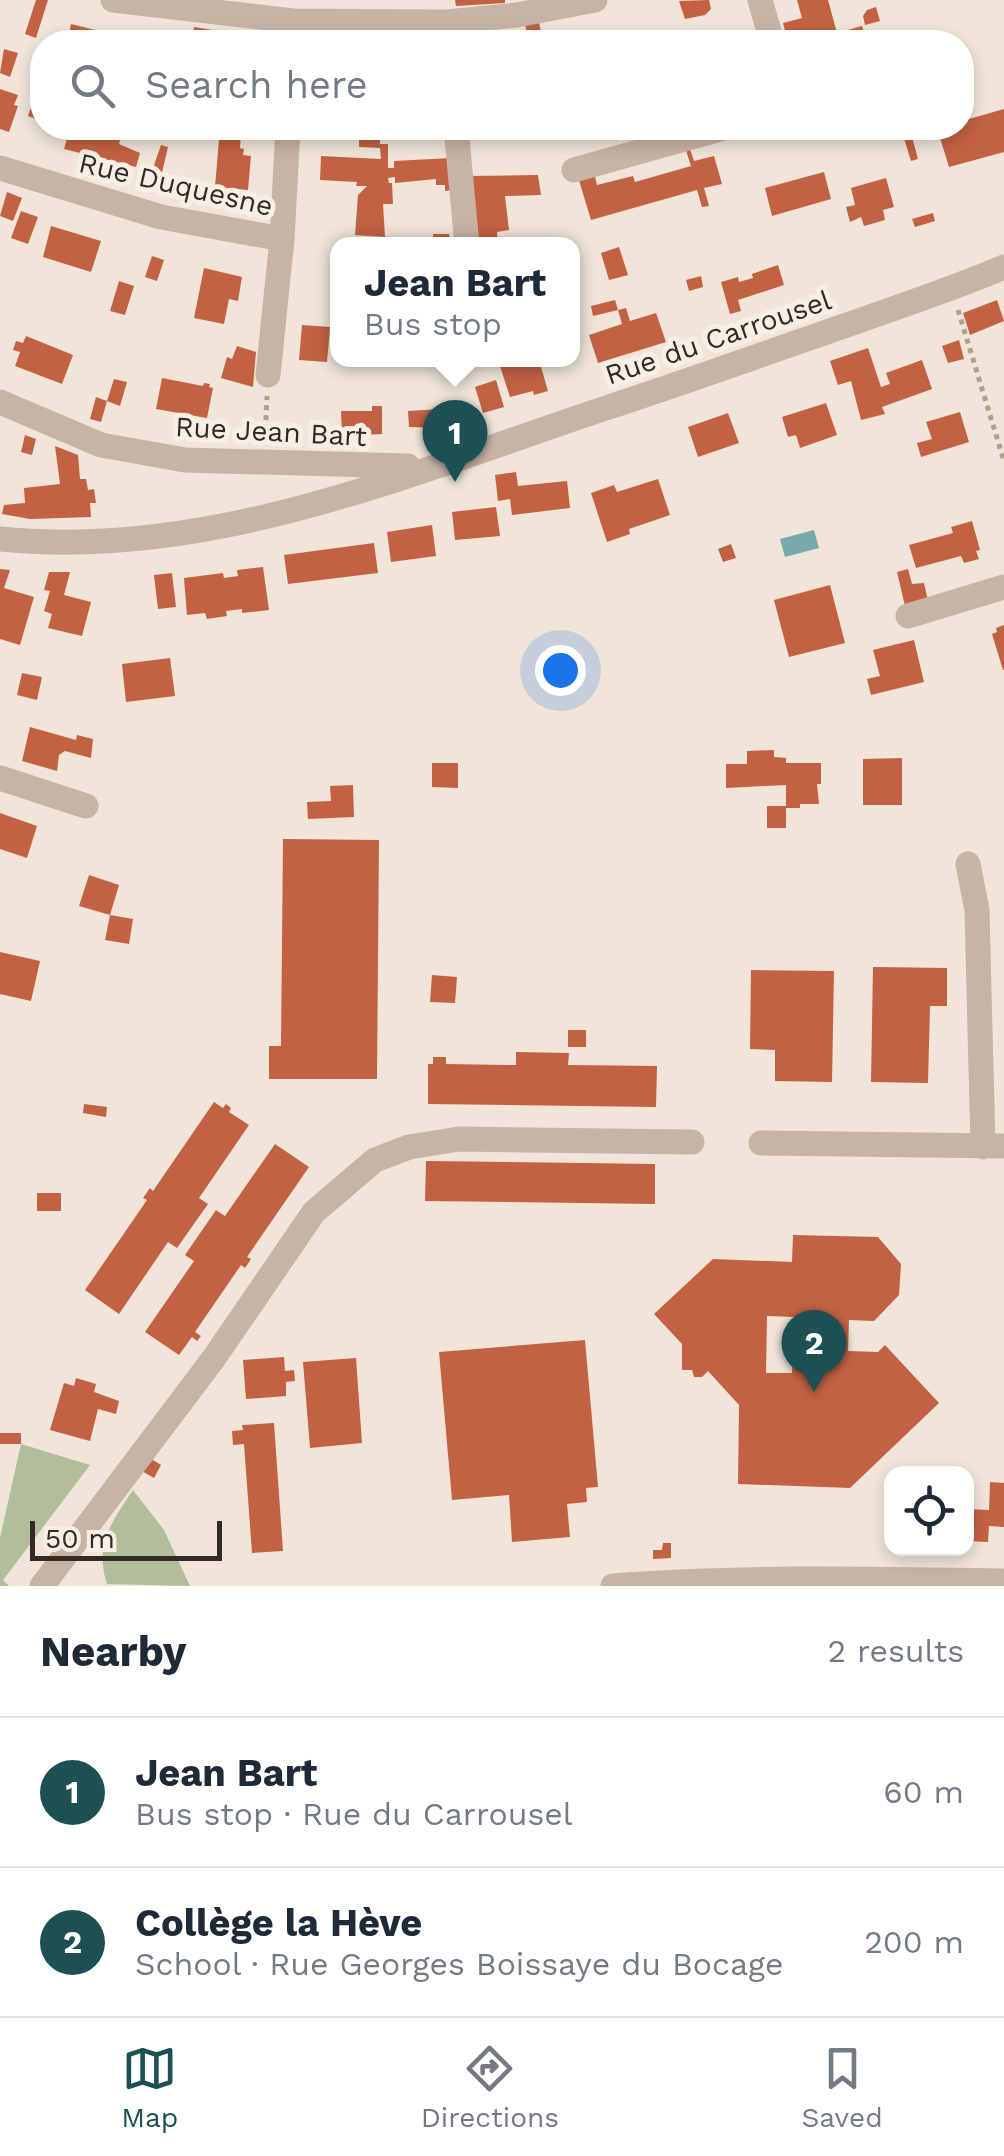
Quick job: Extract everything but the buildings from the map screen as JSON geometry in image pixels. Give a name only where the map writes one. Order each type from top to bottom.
[{"type":"street","points":[[113,0],[282,30]]},
{"type":"street","points":[[455,30],[595,0]]},
{"type":"street","points":[[760,0],[769,30]]},
{"type":"street","points":[[268,375],[287,140]]},
{"type":"street","points":[[457,140],[466,237]]},
{"type":"street","points":[[574,170],[681,140]]},
{"type":"street","name":"Rue Duquesne","points":[[0,168],[161,217],[282,239]]},
{"type":"street","name":"Rue du Carrousel","points":[[0,539],[66,544],[148,540],[248,522],[674,386],[1004,267]]},
{"type":"street","name":"Rue Jean Bart","points":[[0,402],[101,445],[186,460],[428,467]]},
{"type":"street","points":[[324,464],[336,481],[336,497]]},
{"type":"street","points":[[908,616],[1004,587]]},
{"type":"street","points":[[0,778],[86,806]]},
{"type":"street","points":[[761,1143],[994,1146],[984,1103],[977,910],[968,864]]},
{"type":"street","points":[[42,1586],[214,1358],[314,1212],[374,1160],[409,1147],[459,1138],[692,1142]]},
{"type":"street","points":[[68,1586],[71,1551]]},
{"type":"street","points":[[613,1586],[828,1578],[1004,1581]]},
{"type":"path","points":[[951,288],[1004,460]]},
{"type":"path","points":[[264,462],[268,375]]},
{"type":"green space","points":[[21,1444],[90,1465],[3,1580],[9,1586],[0,1586],[0,1538]]},
{"type":"green space","points":[[133,1490],[164,1530],[190,1586],[107,1584],[103,1557],[107,1534]]},
{"type":"water","points":[[814,530],[819,548],[785,557],[780,539]]},
{"type":"place","name":"Jean Bart","points":[[455,482]]},
{"type":"place","name":"Collège la Hève","points":[[814,1392]]}]
